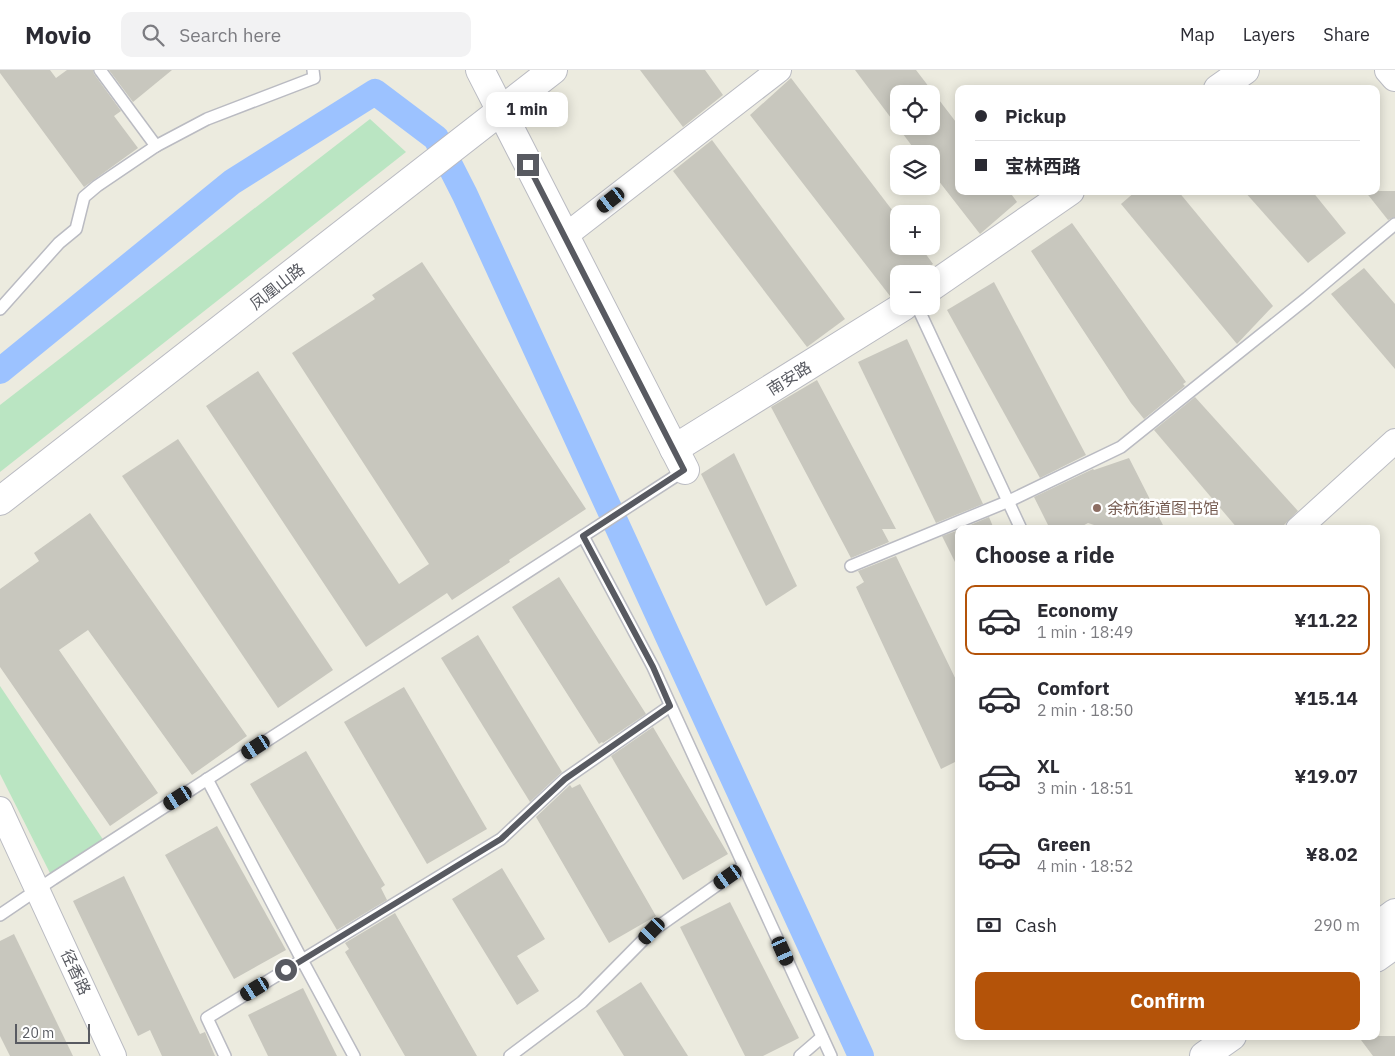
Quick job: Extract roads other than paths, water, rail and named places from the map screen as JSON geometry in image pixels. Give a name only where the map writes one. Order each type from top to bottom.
[{"type":"street","points":[[480,70],[679,460]]},
{"type":"street","name":"凤凰山路","points":[[0,501],[553,70]]},
{"type":"street","points":[[565,236],[780,70]]},
{"type":"street","points":[[1224,85],[1245,70]]},
{"type":"street","points":[[1389,70],[1395,77]]},
{"type":"street","points":[[940,281],[1064,195]]},
{"type":"street","name":"南安路","points":[[679,460],[891,315]]},
{"type":"street","points":[[1302,525],[1395,441]]},
{"type":"street","name":"径香路","points":[[0,809],[114,1056]]},
{"type":"street","points":[[1380,923],[1395,913]]},
{"type":"street","points":[[1380,955],[1395,944]]},
{"type":"street","points":[[1194,1056],[1216,1040]]},
{"type":"street","points":[[1204,1056],[1226,1040]]},
{"type":"lane","points":[[100,70],[156,146]]},
{"type":"lane","points":[[0,309],[59,244],[76,229],[84,197],[97,186],[156,146],[207,119],[314,78],[313,70]]},
{"type":"lane","points":[[851,566],[1009,501],[1121,447],[1307,298],[1395,224]]},
{"type":"lane","points":[[921,315],[1019,525]]},
{"type":"lane","points":[[0,915],[630,505],[679,460]]},
{"type":"lane","points":[[583,536],[653,667],[831,1056]]},
{"type":"lane","points":[[224,1056],[208,1018],[501,839],[565,779],[670,706]]},
{"type":"lane","points":[[207,779],[354,1056]]},
{"type":"lane","points":[[510,1056],[582,1002],[652,931],[744,866]]},
{"type":"lane","points":[[800,1056],[822,1037]]},
{"type":"waterway","points":[[0,371],[232,182],[375,92],[436,138],[465,195],[861,1056]]},
{"type":"place","name":"余杭街道图书馆","points":[[1097,508]]}]
